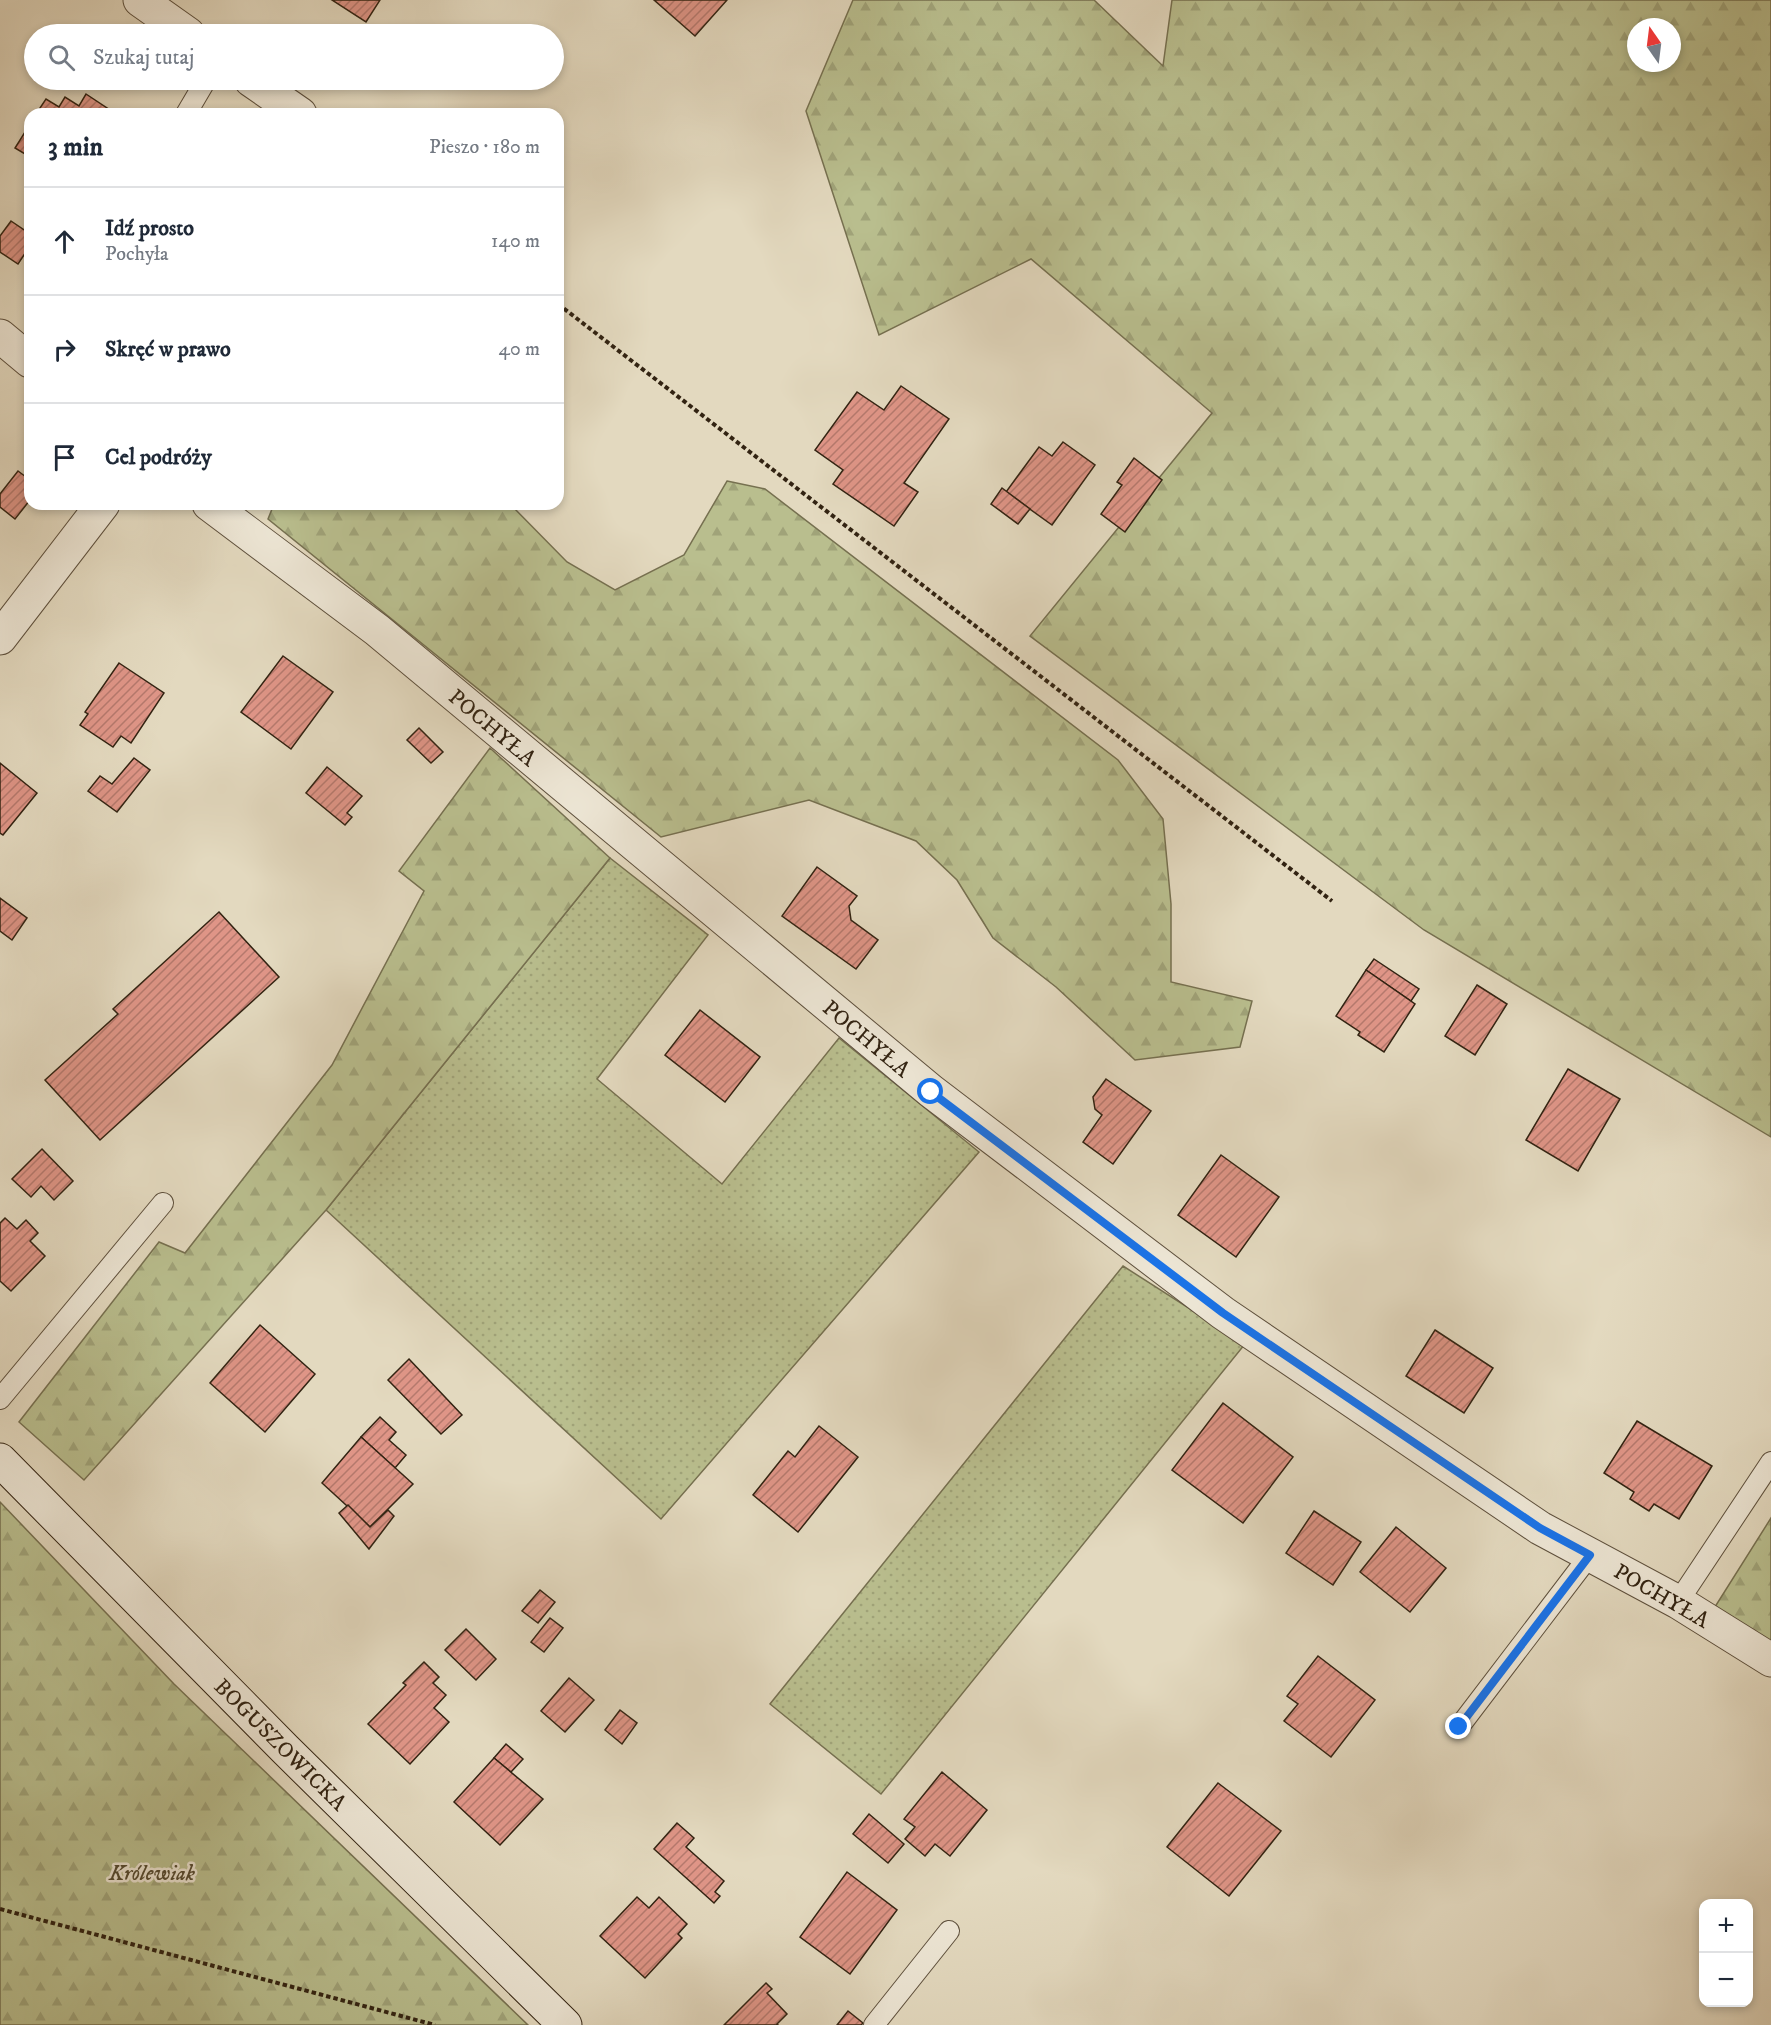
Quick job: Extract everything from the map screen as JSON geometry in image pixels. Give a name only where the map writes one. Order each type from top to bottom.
[{"type":"street","points":[[140,0],[174,24]]},
{"type":"street","points":[[265,90],[291,108]]},
{"type":"street","points":[[0,336],[24,356]]},
{"type":"street","points":[[0,638],[98,510]]},
{"type":"street","name":"POCHYŁA","points":[[217,510],[376,630],[931,1092],[1223,1313],[1540,1528],[1678,1602],[1771,1660]]},
{"type":"street","name":"BOGUSZOWICKA","points":[[0,1460],[285,1749],[565,2025]]},
{"type":"lane","points":[[190,108],[200,90]]},
{"type":"lane","points":[[0,1399],[163,1203]]},
{"type":"lane","points":[[1678,1602],[1771,1462]]},
{"type":"lane","points":[[1459,1727],[1590,1555]]},
{"type":"lane","points":[[874,2025],[949,1931]]},
{"type":"path","points":[[564,309],[1332,901]]},
{"type":"path","points":[[0,1909],[435,2025]]},
{"type":"green space","points":[[853,0],[1094,0],[1163,66],[1172,0],[1771,0],[1771,1137],[1424,930],[1030,636],[1212,413],[1031,259],[879,335],[806,111]]},
{"type":"green space","points":[[727,481],[765,489],[1118,760],[1163,819],[1171,904],[1171,982],[1252,1001],[1240,1047],[1135,1060],[1056,987],[993,938],[957,880],[916,841],[809,800],[661,837],[268,519],[272,510],[516,510],[567,562],[615,590],[684,555]]},
{"type":"green space","points":[[490,748],[610,858],[326,1210],[84,1480],[19,1422],[159,1242],[185,1253],[332,1065],[424,891],[399,871]]},
{"type":"green space","points":[[610,858],[708,935],[597,1079],[722,1184],[839,1038],[979,1152],[661,1519],[326,1210]]},
{"type":"green space","points":[[1123,1266],[1245,1344],[881,1794],[770,1704]]},
{"type":"green space","name":"Królewiak","points":[[0,1502],[174,1684],[528,2025],[0,2025]]},
{"type":"green space","points":[[1771,1518],[1771,1643],[1713,1610]]},
{"type":"building","points":[[332,0],[380,0],[366,22]]},
{"type":"building","points":[[654,0],[727,0],[695,36]]},
{"type":"building","points":[[86,94],[107,108],[40,108],[46,99],[59,107],[65,97],[79,106]]},
{"type":"building","points":[[24,134],[24,153],[15,148]]},
{"type":"building","points":[[11,221],[24,230],[24,255],[18,264],[0,252],[0,236]]},
{"type":"building","points":[[901,386],[949,419],[904,483],[918,492],[894,526],[833,484],[843,470],[815,450],[857,392],[884,410]]},
{"type":"building","points":[[1063,442],[1095,465],[1052,525],[1006,492],[1039,447],[1052,456]]},
{"type":"building","points":[[1134,458],[1162,480],[1125,532],[1101,514],[1122,485],[1117,482]]},
{"type":"building","points":[[18,471],[24,476],[24,508],[15,519],[0,507],[0,494]]},
{"type":"building","points":[[1002,488],[1030,509],[1018,524],[991,504]]},
{"type":"building","points":[[283,656],[333,692],[291,749],[241,712]]},
{"type":"building","points":[[119,663],[164,693],[131,743],[121,736],[113,747],[80,725],[88,714],[85,712]]},
{"type":"building","points":[[419,728],[443,752],[431,763],[407,740]]},
{"type":"building","points":[[134,758],[150,770],[117,812],[88,791],[100,776],[112,784]]},
{"type":"building","points":[[0,763],[37,793],[3,835],[0,833]]},
{"type":"building","points":[[327,767],[362,796],[347,813],[352,817],[345,825],[306,793]]},
{"type":"building","points":[[817,867],[857,896],[849,906],[851,920],[878,940],[856,969],[782,916]]},
{"type":"building","points":[[0,898],[27,918],[12,940],[0,931]]},
{"type":"building","points":[[219,912],[279,977],[100,1140],[45,1080],[118,1014],[113,1009]]},
{"type":"building","points":[[1374,959],[1419,989],[1411,1001],[1366,970]]},
{"type":"building","points":[[1366,970],[1415,1004],[1384,1052],[1358,1035],[1360,1032],[1336,1016]]},
{"type":"building","points":[[1477,985],[1507,1004],[1475,1055],[1445,1036]]},
{"type":"building","points":[[700,1010],[760,1057],[725,1102],[665,1055]]},
{"type":"building","points":[[1568,1069],[1620,1099],[1578,1171],[1526,1140]]},
{"type":"building","points":[[1106,1079],[1151,1111],[1113,1164],[1083,1142],[1102,1115],[1095,1109],[1093,1097]]},
{"type":"building","points":[[42,1149],[73,1181],[54,1200],[41,1186],[31,1197],[12,1179]]},
{"type":"building","points":[[1221,1155],[1279,1197],[1236,1257],[1178,1215]]},
{"type":"building","points":[[5,1218],[17,1229],[26,1220],[38,1233],[30,1241],[45,1256],[11,1291],[0,1281],[0,1223]]},
{"type":"building","points":[[260,1325],[315,1374],[265,1432],[210,1383]]},
{"type":"building","points":[[1435,1330],[1493,1368],[1464,1413],[1406,1376]]},
{"type":"building","points":[[409,1359],[462,1415],[441,1434],[388,1380]]},
{"type":"building","points":[[1223,1403],[1293,1457],[1243,1523],[1172,1470]]},
{"type":"building","points":[[380,1417],[396,1432],[389,1440],[406,1455],[395,1468],[361,1437]]},
{"type":"building","points":[[1637,1421],[1712,1466],[1679,1519],[1654,1504],[1649,1511],[1630,1499],[1634,1492],[1604,1473]]},
{"type":"building","points":[[819,1426],[858,1457],[798,1532],[753,1495],[788,1451],[795,1457]]},
{"type":"building","points":[[361,1437],[413,1484],[370,1527],[322,1483]]},
{"type":"building","points":[[348,1505],[370,1527],[388,1510],[394,1516],[369,1549],[339,1513]]},
{"type":"building","points":[[1314,1511],[1361,1542],[1333,1585],[1286,1553]]},
{"type":"building","points":[[1396,1527],[1446,1568],[1410,1612],[1360,1572]]},
{"type":"building","points":[[540,1590],[555,1602],[538,1623],[522,1611]]},
{"type":"building","points":[[550,1618],[563,1628],[544,1652],[531,1642]]},
{"type":"building","points":[[466,1629],[496,1659],[476,1680],[445,1650]]},
{"type":"building","points":[[1318,1656],[1375,1700],[1331,1757],[1284,1721],[1298,1704],[1287,1696]]},
{"type":"building","points":[[424,1662],[439,1677],[433,1683],[446,1695],[434,1708],[449,1722],[410,1764],[368,1724],[406,1685],[403,1683]]},
{"type":"building","points":[[569,1678],[594,1700],[565,1732],[541,1711]]},
{"type":"building","points":[[620,1710],[637,1723],[622,1744],[605,1730]]},
{"type":"building","points":[[506,1744],[523,1759],[511,1772],[494,1758]]},
{"type":"building","points":[[494,1758],[543,1799],[500,1845],[454,1802]]},
{"type":"building","points":[[942,1772],[987,1810],[950,1856],[935,1844],[925,1856],[905,1839],[915,1827],[904,1819]]},
{"type":"building","points":[[1218,1783],[1281,1831],[1229,1896],[1167,1847]]},
{"type":"building","points":[[869,1814],[904,1844],[888,1863],[853,1834]]},
{"type":"building","points":[[677,1823],[694,1838],[686,1847],[724,1881],[715,1892],[720,1896],[714,1903],[654,1849]]},
{"type":"building","points":[[847,1872],[897,1910],[850,1974],[800,1937]]},
{"type":"building","points":[[637,1897],[649,1908],[659,1897],[687,1924],[678,1934],[682,1938],[645,1978],[600,1936]]},
{"type":"building","points":[[766,1983],[772,1989],[767,1993],[787,2014],[778,2025],[724,2025]]},
{"type":"building","points":[[848,2011],[863,2023],[861,2025],[837,2025]]},
{"type":"route","points":[[931,1092],[1223,1313],[1540,1528],[1590,1555],[1459,1727]]}]
